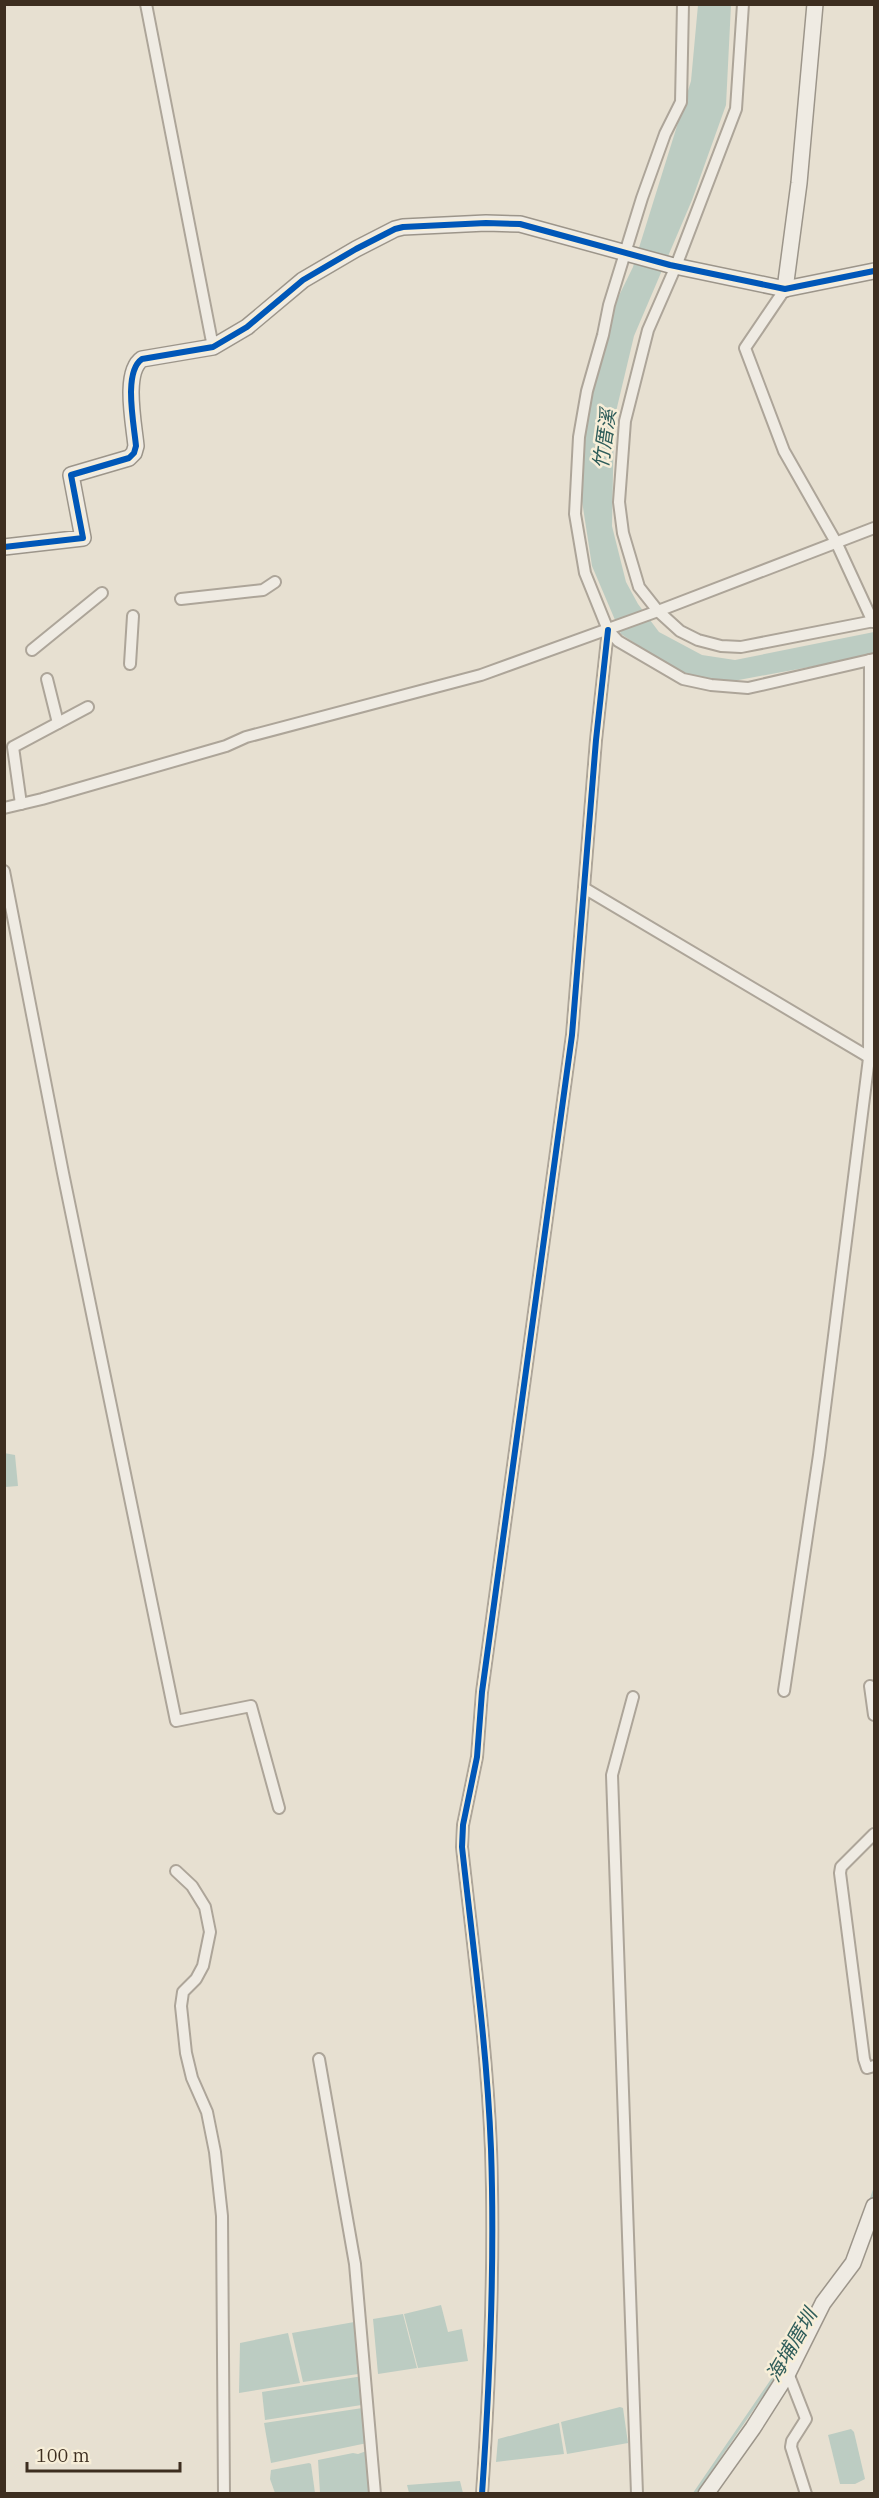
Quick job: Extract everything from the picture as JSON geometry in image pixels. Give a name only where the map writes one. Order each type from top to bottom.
[{"type":"street","points":[[146,4],[213,347]]},
{"type":"street","points":[[683,4],[681,102],[665,134],[609,304],[587,391],[579,437],[575,514],[585,573],[608,630],[618,641],[683,679],[711,685],[748,688],[872,659],[872,1059],[819,1455],[784,1691]]},
{"type":"street","points":[[743,4],[736,109],[648,330],[625,421],[619,502],[623,533],[639,587],[658,611],[688,636],[709,644],[732,647],[874,621],[837,544],[784,451],[745,348],[785,289],[799,183],[815,4]]},
{"type":"street","points":[[4,547],[83,538],[71,475],[129,458],[134,453],[136,446],[131,375],[135,363],[142,359],[213,347],[247,327],[303,280],[394,229],[486,223],[520,224],[673,265],[785,289],[874,271]]},
{"type":"street","points":[[4,808],[226,746],[246,737],[481,675],[608,630],[874,528]]},
{"type":"street","points":[[181,599],[263,590],[275,582]]},
{"type":"street","points":[[32,650],[102,593]]},
{"type":"street","points":[[130,664],[133,616]]},
{"type":"street","points":[[482,2493],[492,2288],[491,2147],[462,1847],[463,1824],[477,1756],[482,1692],[572,1035],[596,740],[608,630]]},
{"type":"street","points":[[47,679],[58,723]]},
{"type":"street","points":[[21,804],[13,747],[88,707]]},
{"type":"street","points":[[4,871],[63,1173],[176,1721],[250,1706],[279,1808]]},
{"type":"street","points":[[584,888],[872,1059]]},
{"type":"street","points":[[870,1686],[874,1715]]},
{"type":"street","points":[[633,1697],[612,1774],[637,2493]]},
{"type":"street","points":[[874,1834],[841,1867],[840,1874],[864,2059],[867,2068],[874,2066]]},
{"type":"street","points":[[176,1871],[192,1886],[205,1907],[210,1932],[203,1966],[196,1979],[183,1992],[181,2006],[188,2061],[192,2078],[207,2112],[215,2152],[222,2216],[224,2493]]},
{"type":"street","points":[[319,2059],[355,2264],[375,2493]]},
{"type":"street","points":[[706,2493],[753,2428],[788,2373],[823,2303],[853,2263],[874,2206]]},
{"type":"street","points":[[788,2373],[806,2419],[792,2441],[791,2447],[806,2493]]},
{"type":"water","name":"竹厝溪","points":[[698,5],[731,5],[726,105],[692,200],[634,336],[614,420],[612,526],[626,582],[638,604],[659,632],[702,655],[735,660],[874,632],[874,655],[728,682],[682,675],[621,634],[592,566],[582,501],[583,426],[609,316],[633,267],[691,81]]},
{"type":"water","points":[[4,1453],[15,1455],[18,1486],[5,1487]]},
{"type":"water","points":[[441,2305],[448,2332],[462,2329],[468,2361],[418,2368],[404,2314]]},
{"type":"water","points":[[403,2314],[417,2368],[378,2374],[373,2319]]},
{"type":"water","points":[[360,2321],[365,2373],[303,2382],[292,2333]]},
{"type":"water","points":[[288,2333],[300,2383],[239,2393],[240,2343]]},
{"type":"water","points":[[363,2376],[368,2404],[265,2420],[262,2392]]},
{"type":"water","points":[[369,2407],[372,2442],[271,2463],[264,2423]]},
{"type":"water","points":[[623,2408],[628,2443],[567,2454],[561,2422]]},
{"type":"water","points":[[559,2423],[564,2454],[496,2462],[498,2439]]},
{"type":"water","points":[[851,2429],[854,2432],[865,2479],[855,2484],[840,2484],[828,2435]]},
{"type":"water","points":[[372,2449],[376,2493],[320,2493],[318,2460],[358,2454]]},
{"type":"water","points":[[309,2463],[315,2493],[275,2493],[270,2479],[271,2470]]},
{"type":"water","points":[[460,2481],[463,2493],[409,2493],[407,2485]]},
{"type":"waterway","name":"海埔厝圳","points":[[871,2200],[874,2191]]},
{"type":"waterway","name":"海埔厝圳","points":[[694,2494],[777,2373],[806,2315],[814,2305]]},
{"type":"cycle path","points":[[4,547],[83,538],[71,475],[129,458],[134,453],[136,446],[131,386],[136,366],[142,359],[213,347],[247,327],[303,280],[395,229],[486,223],[520,224],[670,265],[785,289],[874,271]]},
{"type":"cycle path","points":[[482,2494],[491,2322],[491,2149],[483,2035],[462,1847],[463,1825],[477,1757],[482,1692],[572,1035],[596,740],[608,630]]}]
